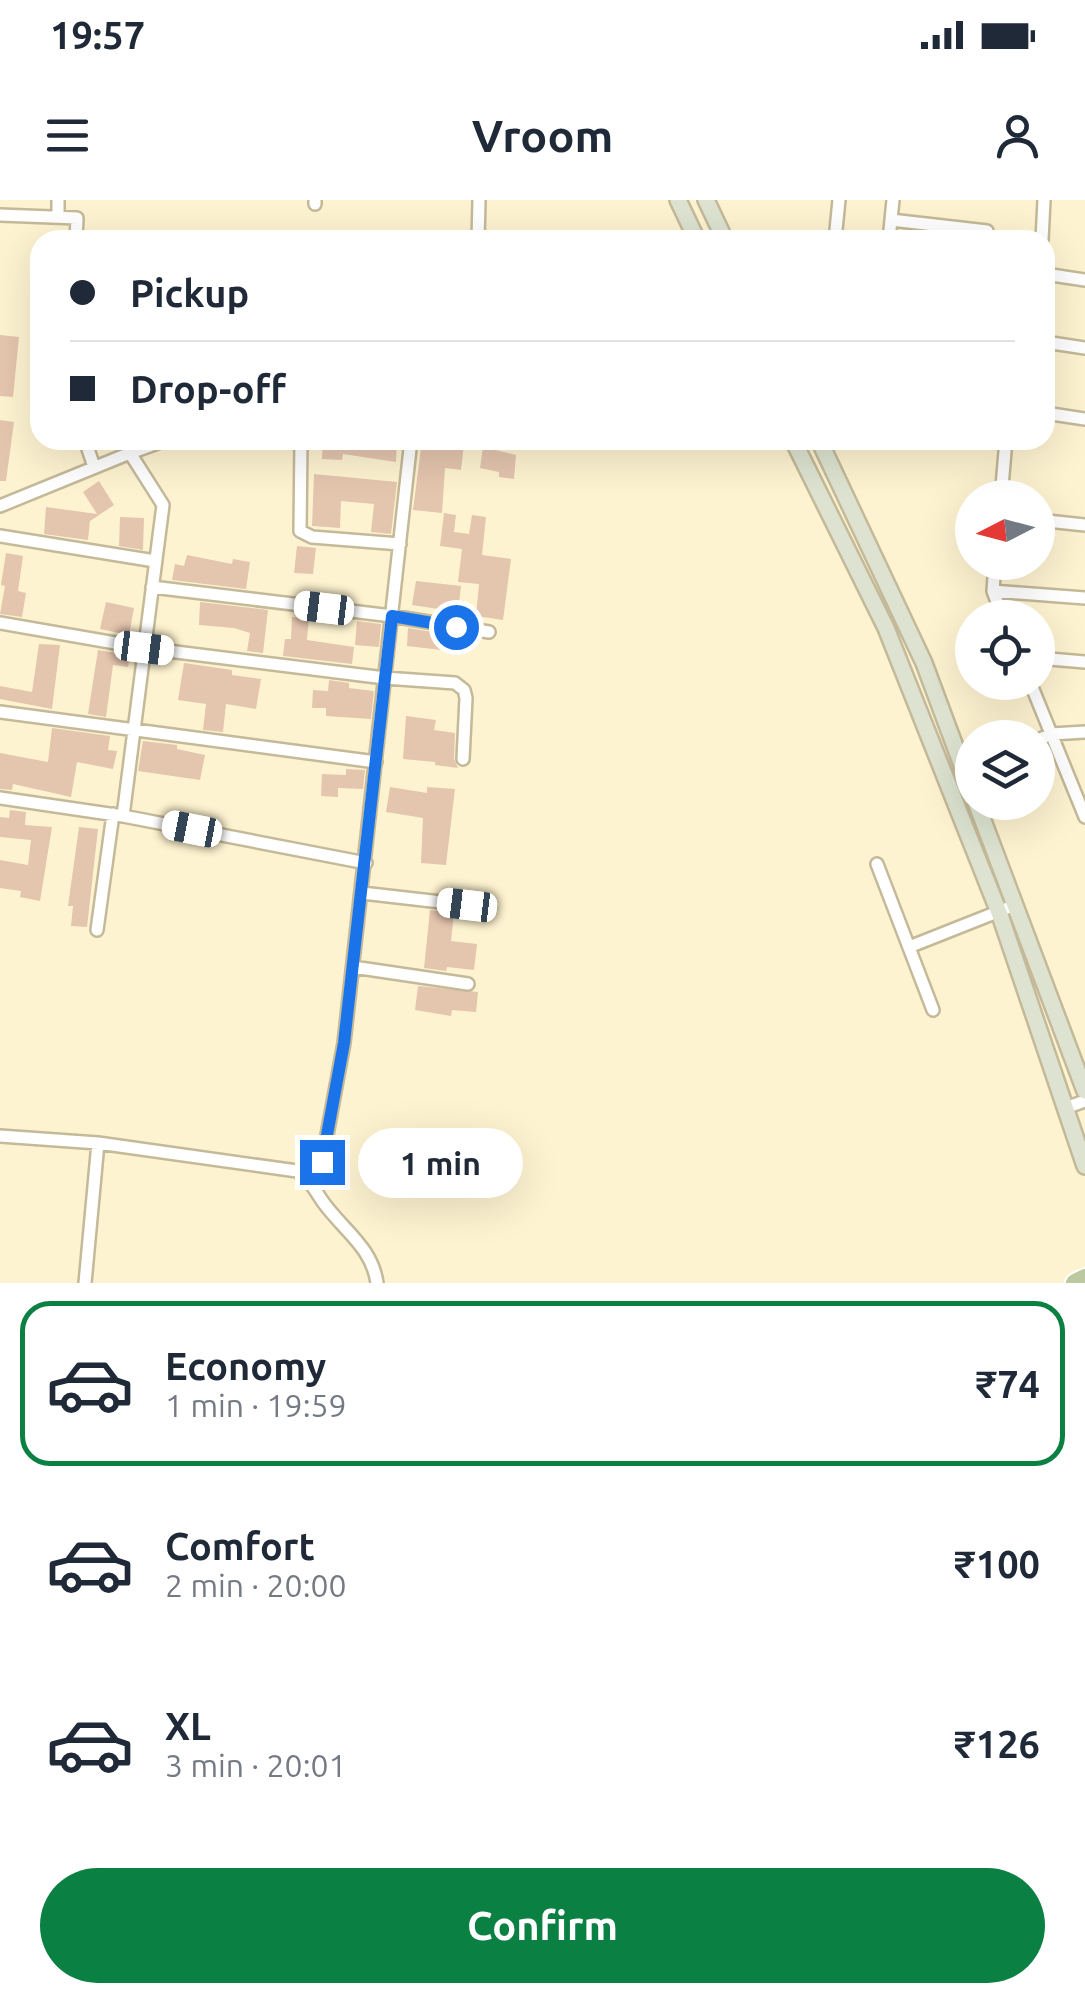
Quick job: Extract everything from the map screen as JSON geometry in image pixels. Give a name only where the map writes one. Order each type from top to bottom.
[{"type":"main road","points":[[1074,1283],[1085,1278]]},
{"type":"street","points":[[58,200],[58,217]]},
{"type":"street","points":[[478,230],[479,200]]},
{"type":"street","points":[[678,200],[692,230]]},
{"type":"street","points":[[706,200],[720,230]]},
{"type":"street","points":[[837,230],[839,200]]},
{"type":"street","points":[[890,230],[893,200]]},
{"type":"street","points":[[1042,230],[1044,200]]},
{"type":"street","points":[[0,215],[77,218],[76,230]]},
{"type":"street","points":[[891,220],[988,230]]},
{"type":"street","points":[[1055,276],[1085,280]]},
{"type":"street","points":[[1055,344],[1085,348]]},
{"type":"street","points":[[1055,414],[1085,419]]},
{"type":"street","points":[[88,450],[94,468]]},
{"type":"street","points":[[0,506],[138,450]]},
{"type":"street","points":[[301,450],[300,531],[312,537],[400,544]]},
{"type":"street","points":[[312,1182],[322,1162],[344,1043],[410,450]]},
{"type":"street","points":[[797,450],[886,628],[998,911],[1085,1166]]},
{"type":"street","points":[[824,450],[955,737]]},
{"type":"street","points":[[1003,480],[1005,450]]},
{"type":"street","points":[[97,930],[134,730],[162,505],[130,453]]},
{"type":"street","points":[[1055,522],[1085,525]]},
{"type":"street","points":[[844,544],[863,533]]},
{"type":"street","points":[[0,536],[156,560]]},
{"type":"street","points":[[994,580],[996,600]]},
{"type":"street","points":[[152,587],[392,616],[489,632]]},
{"type":"street","points":[[993,591],[1085,598]]},
{"type":"street","points":[[0,623],[144,648],[460,685],[466,698],[463,759]]},
{"type":"street","points":[[1055,659],[1085,662]]},
{"type":"street","points":[[0,712],[376,762]]},
{"type":"street","points":[[1055,734],[1085,732]]},
{"type":"street","points":[[1055,742],[1080,793],[1085,817]]},
{"type":"street","points":[[945,777],[955,773]]},
{"type":"street","points":[[0,798],[118,815],[366,862]]},
{"type":"street","points":[[983,820],[1085,1092]]},
{"type":"street","points":[[877,864],[933,1010]]},
{"type":"street","points":[[362,893],[467,905]]},
{"type":"street","points":[[909,947],[1015,904]]},
{"type":"street","points":[[353,967],[468,984]]},
{"type":"street","points":[[1065,1108],[1085,1101]]},
{"type":"street","points":[[0,1136],[98,1144],[297,1172],[312,1182],[323,1202],[359,1242],[375,1270],[377,1283]]},
{"type":"street","points":[[85,1283],[98,1144]]},
{"type":"building","points":[[0,335],[19,337],[13,397],[0,396]]},
{"type":"building","points":[[0,420],[14,422],[6,481],[0,481]]},
{"type":"building","points":[[322,450],[397,450],[396,462],[343,454],[342,460],[322,459]]},
{"type":"building","points":[[421,450],[463,450],[461,470],[445,468],[442,513],[413,510]]},
{"type":"building","points":[[483,450],[516,455],[514,479],[480,468]]},
{"type":"building","points":[[314,474],[397,482],[391,534],[371,532],[374,504],[341,501],[340,528],[312,526]]},
{"type":"building","points":[[99,481],[114,505],[90,521],[88,540],[44,534],[46,507],[97,514],[83,492]]},
{"type":"building","points":[[444,513],[456,515],[454,532],[469,534],[472,515],[486,517],[482,555],[511,559],[503,620],[476,616],[479,584],[458,582],[462,549],[440,546]]},
{"type":"building","points":[[120,517],[144,518],[143,550],[119,546]]},
{"type":"building","points":[[297,546],[316,548],[313,574],[294,573]]},
{"type":"building","points":[[6,553],[23,556],[18,591],[26,593],[22,617],[0,614]]},
{"type":"building","points":[[187,555],[232,564],[233,559],[250,562],[246,589],[172,580],[175,564],[184,566]]},
{"type":"building","points":[[416,581],[461,586],[458,612],[412,605]]},
{"type":"building","points":[[106,602],[134,608],[129,635],[100,629]]},
{"type":"building","points":[[200,602],[268,610],[263,653],[247,651],[250,633],[199,625]]},
{"type":"building","points":[[292,617],[309,618],[307,640],[354,647],[352,664],[283,656],[285,639],[291,639]]},
{"type":"building","points":[[357,621],[381,624],[379,647],[355,645]]},
{"type":"building","points":[[408,628],[452,635],[450,651],[407,646]]},
{"type":"building","points":[[39,644],[60,645],[52,709],[0,699],[0,686],[32,692]]},
{"type":"building","points":[[98,650],[130,655],[128,667],[113,665],[106,717],[88,714]]},
{"type":"building","points":[[184,663],[261,679],[256,709],[226,704],[223,732],[203,730],[206,704],[178,700]]},
{"type":"building","points":[[329,680],[349,683],[349,688],[374,691],[371,719],[326,716],[326,708],[312,708],[313,690],[328,691]]},
{"type":"building","points":[[406,716],[436,720],[434,730],[455,733],[454,759],[458,768],[403,759]]},
{"type":"building","points":[[52,728],[110,736],[108,750],[117,751],[113,769],[77,762],[71,797],[13,784],[12,790],[0,789],[0,753],[48,762]]},
{"type":"building","points":[[143,741],[177,745],[177,749],[205,755],[200,780],[138,771]]},
{"type":"building","points":[[346,769],[365,770],[363,789],[338,788],[338,797],[321,796],[322,774],[346,775]]},
{"type":"building","points":[[390,787],[427,793],[427,787],[455,789],[446,865],[421,863],[423,818],[386,812]]},
{"type":"building","points":[[10,810],[26,812],[25,825],[52,827],[40,901],[20,897],[21,891],[0,888],[0,860],[28,865],[31,840],[0,837],[0,817],[9,818]]},
{"type":"building","points":[[79,827],[98,829],[87,927],[71,926],[73,906],[68,906]]},
{"type":"building","points":[[430,910],[454,913],[451,941],[477,944],[474,970],[424,968]]},
{"type":"building","points":[[418,986],[478,992],[476,1012],[452,1010],[451,1016],[415,1010]]},
{"type":"route","points":[[322,1162],[344,1043],[392,616],[456,627]]}]
